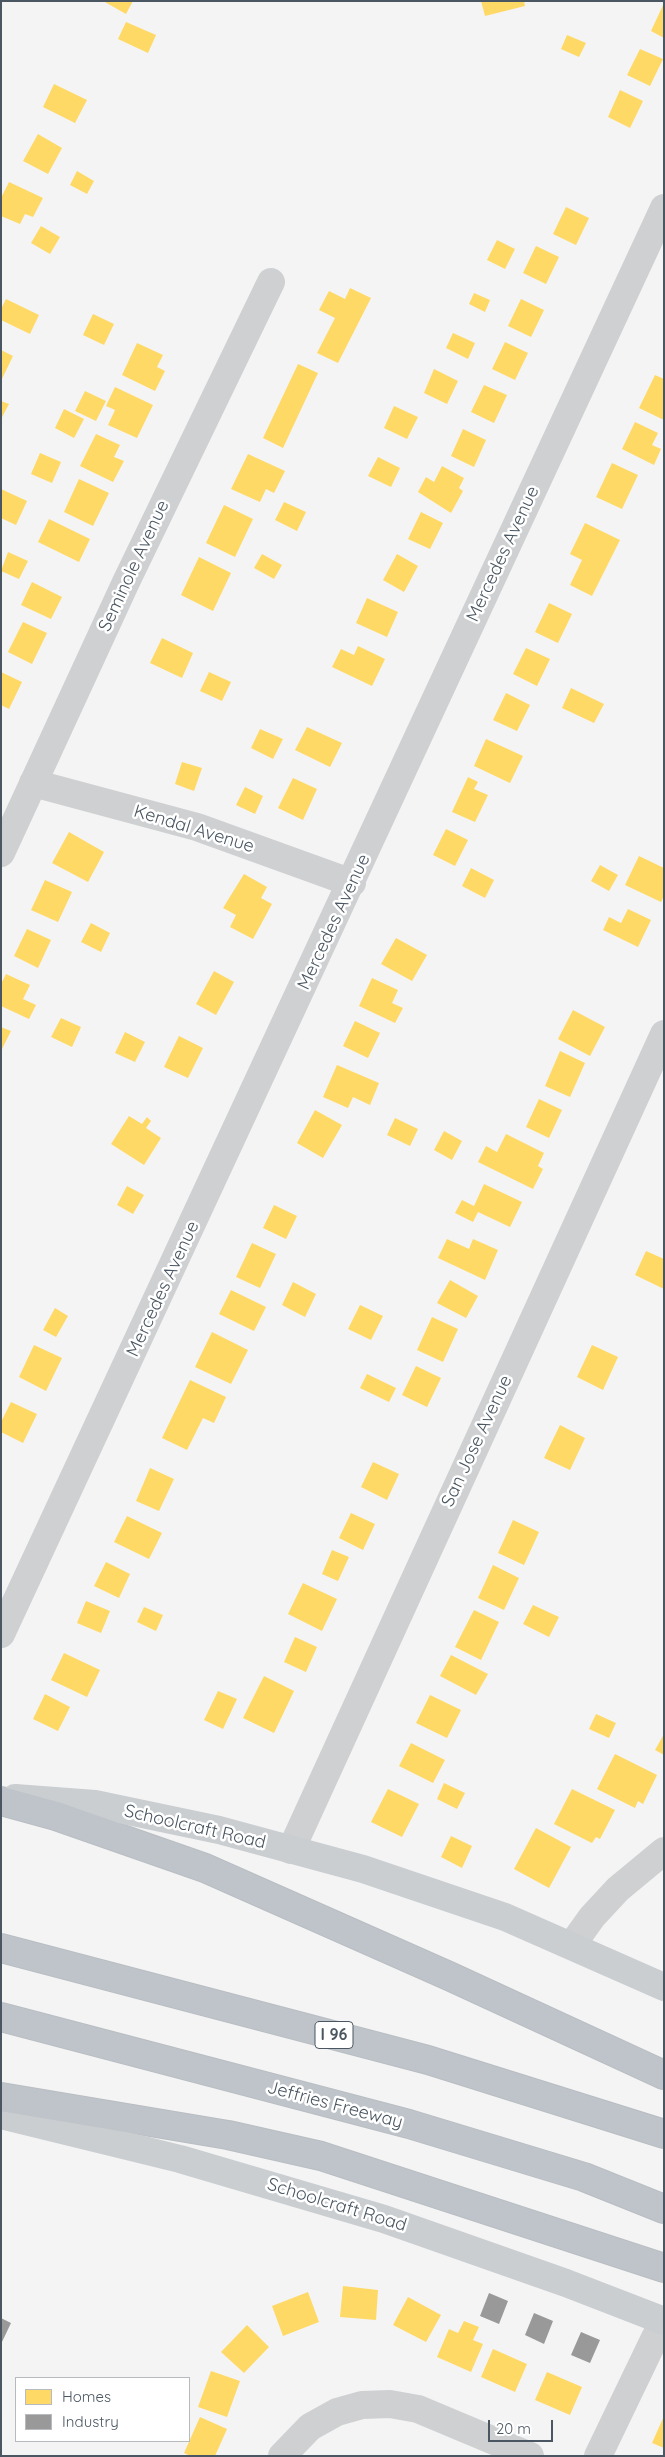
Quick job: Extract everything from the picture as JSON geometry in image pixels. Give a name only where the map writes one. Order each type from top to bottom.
[{"type":"highway","points":[[1,1801],[56,1816],[206,1868],[664,2074]]},
{"type":"highway","name":"I 96","points":[[1,1948],[428,2060],[664,2134]]},
{"type":"highway","name":"Jeffries Freeway","points":[[1,2017],[409,2124],[584,2177],[664,2209]]},
{"type":"highway","points":[[1,2097],[228,2135],[321,2156],[664,2268]]},
{"type":"main road","name":"Schoolcraft Road","points":[[1,1797],[95,1804],[219,1830],[291,1850],[444,1896],[572,1945],[664,1987]]},
{"type":"main road","name":"Schoolcraft Road","points":[[1,2115],[180,2159],[384,2219],[557,2280],[663,2321]]},
{"type":"street","name":"Mercedes Avenue","points":[[1,1634],[352,883],[664,208]]},
{"type":"street","name":"Seminole Avenue","points":[[1,853],[126,582],[271,282]]},
{"type":"street","name":"Kendal Avenue","points":[[33,783],[198,827],[352,883]]},
{"type":"street","name":"San Jose Avenue","points":[[291,1850],[664,1034]]},
{"type":"street","points":[[572,1945],[592,1917],[618,1889],[664,1851]]},
{"type":"street","points":[[598,2456],[663,2321]]},
{"type":"street","points":[[282,2456],[289,2446],[310,2427],[337,2412],[362,2405],[390,2404],[418,2409],[530,2456]]},
{"type":"building: Homes","points":[[103,1],[133,1],[126,14]]},
{"type":"building: Homes","points":[[481,1],[524,1],[525,6],[485,16]]},
{"type":"building: Homes","points":[[664,3],[664,38],[651,31]]},
{"type":"building: Homes","points":[[126,22],[156,35],[148,53],[118,39]]},
{"type":"building: Homes","points":[[567,35],[586,43],[579,57],[561,49]]},
{"type":"building: Homes","points":[[640,49],[663,59],[650,86],[627,75]]},
{"type":"building: Homes","points":[[54,84],[87,100],[75,123],[43,107]]},
{"type":"building: Homes","points":[[620,90],[643,101],[630,128],[608,117]]},
{"type":"building: Homes","points":[[38,134],[62,148],[48,174],[23,161]]},
{"type":"building: Homes","points":[[77,171],[94,181],[87,194],[70,185]]},
{"type":"building: Homes","points":[[9,182],[43,198],[33,217],[25,214],[20,224],[1,216],[1,198]]},
{"type":"building: Homes","points":[[566,207],[589,218],[576,245],[553,234]]},
{"type":"building: Homes","points":[[41,226],[60,237],[50,254],[31,243]]},
{"type":"building: Homes","points":[[497,240],[515,249],[505,269],[487,260]]},
{"type":"building: Homes","points":[[536,246],[559,257],[546,284],[523,273]]},
{"type":"building: Homes","points":[[350,288],[371,298],[338,363],[317,353],[335,318],[319,310],[329,291],[345,299]]},
{"type":"building: Homes","points":[[474,293],[490,300],[485,312],[469,304]]},
{"type":"building: Homes","points":[[6,299],[39,315],[30,334],[1,320],[1,309]]},
{"type":"building: Homes","points":[[521,299],[544,310],[531,337],[508,326]]},
{"type":"building: Homes","points":[[93,314],[114,324],[104,345],[83,335]]},
{"type":"building: Homes","points":[[453,333],[475,343],[468,359],[446,348]]},
{"type":"building: Homes","points":[[505,342],[528,353],[515,380],[492,369]]},
{"type":"building: Homes","points":[[137,343],[163,355],[157,367],[165,371],[155,391],[122,375]]},
{"type":"building: Homes","points":[[1,350],[13,356],[1,381]]},
{"type":"building: Homes","points":[[298,364],[318,373],[283,448],[263,438]]},
{"type":"building: Homes","points":[[434,369],[458,381],[447,404],[424,393]]},
{"type":"building: Homes","points":[[655,375],[664,379],[664,420],[639,408]]},
{"type":"building: Homes","points":[[484,385],[507,395],[494,423],[471,412]]},
{"type":"building: Homes","points":[[115,387],[153,405],[137,438],[108,425],[115,410],[106,406]]},
{"type":"building: Homes","points":[[85,391],[106,401],[96,421],[75,411]]},
{"type":"building: Homes","points":[[1,401],[9,404],[1,419]]},
{"type":"building: Homes","points":[[394,406],[418,417],[407,439],[384,428]]},
{"type":"building: Homes","points":[[64,409],[84,419],[74,438],[55,428]]},
{"type":"building: Homes","points":[[635,422],[658,433],[652,445],[661,449],[654,465],[622,449]]},
{"type":"building: Homes","points":[[463,429],[486,440],[474,467],[451,456]]},
{"type":"building: Homes","points":[[96,434],[120,445],[114,457],[124,461],[113,482],[80,466]]},
{"type":"building: Homes","points":[[40,453],[61,462],[52,483],[31,474]]},
{"type":"building: Homes","points":[[248,454],[285,471],[274,493],[266,489],[260,502],[231,489]]},
{"type":"building: Homes","points":[[378,457],[400,468],[391,487],[368,476]]},
{"type":"building: Homes","points":[[612,463],[638,475],[622,509],[596,497]]},
{"type":"building: Homes","points":[[442,466],[464,478],[459,488],[463,491],[451,513],[418,492],[426,477],[434,482]]},
{"type":"building: Homes","points":[[79,479],[109,493],[93,526],[64,512]]},
{"type":"building: Homes","points":[[1,489],[27,501],[16,525],[1,518]]},
{"type":"building: Homes","points":[[284,502],[306,512],[297,531],[275,520]]},
{"type":"building: Homes","points":[[224,505],[253,519],[235,557],[206,543]]},
{"type":"building: Homes","points":[[421,512],[443,523],[430,549],[408,539]]},
{"type":"building: Homes","points":[[49,519],[90,539],[79,562],[38,542]]},
{"type":"building: Homes","points":[[585,523],[620,540],[592,596],[570,585],[582,560],[570,554]]},
{"type":"building: Homes","points":[[8,552],[28,561],[19,579],[1,571]]},
{"type":"building: Homes","points":[[262,554],[282,565],[274,579],[254,568]]},
{"type":"building: Homes","points":[[397,554],[418,566],[404,592],[383,580]]},
{"type":"building: Homes","points":[[199,557],[231,573],[213,611],[181,595]]},
{"type":"building: Homes","points":[[32,582],[62,597],[51,619],[21,605]]},
{"type":"building: Homes","points":[[367,598],[398,612],[387,637],[356,623]]},
{"type":"building: Homes","points":[[549,603],[572,614],[558,643],[535,632]]},
{"type":"building: Homes","points":[[23,622],[47,633],[32,664],[8,652]]},
{"type":"building: Homes","points":[[162,638],[193,653],[182,678],[150,663]]},
{"type":"building: Homes","points":[[358,646],[385,659],[372,686],[332,667],[341,649],[354,655]]},
{"type":"building: Homes","points":[[526,648],[550,659],[537,686],[513,674]]},
{"type":"building: Homes","points":[[1,672],[22,682],[9,709],[1,705]]},
{"type":"building: Homes","points":[[209,672],[231,682],[222,701],[200,691]]},
{"type":"building: Homes","points":[[571,688],[604,704],[594,723],[562,708]]},
{"type":"building: Homes","points":[[506,693],[530,705],[517,731],[493,720]]},
{"type":"building: Homes","points":[[307,727],[342,743],[330,767],[295,750]]},
{"type":"building: Homes","points":[[260,729],[283,739],[273,759],[251,748]]},
{"type":"building: Homes","points":[[486,739],[523,756],[510,783],[474,766]]},
{"type":"building: Homes","points":[[182,762],[202,768],[194,791],[175,784]]},
{"type":"building: Homes","points":[[468,777],[478,782],[474,789],[488,795],[475,822],[452,812]]},
{"type":"building: Homes","points":[[293,778],[317,789],[303,820],[278,808]]},
{"type":"building: Homes","points":[[245,787],[263,796],[255,814],[236,805]]},
{"type":"building: Homes","points":[[446,829],[468,840],[455,866],[433,855]]},
{"type":"building: Homes","points":[[69,832],[104,852],[88,882],[52,863]]},
{"type":"building: Homes","points":[[639,856],[664,868],[664,896],[661,902],[625,885]]},
{"type":"building: Homes","points":[[600,865],[618,875],[609,891],[591,881]]},
{"type":"building: Homes","points":[[471,868],[494,880],[485,898],[462,886]]},
{"type":"building: Homes","points":[[244,874],[267,887],[261,898],[272,904],[253,939],[230,927],[236,915],[223,908]]},
{"type":"building: Homes","points":[[45,880],[72,892],[58,922],[31,910]]},
{"type":"building: Homes","points":[[628,909],[651,920],[638,947],[603,930],[609,917],[621,923]]},
{"type":"building: Homes","points":[[91,923],[110,933],[101,952],[81,942]]},
{"type":"building: Homes","points":[[27,929],[51,940],[38,968],[14,956]]},
{"type":"building: Homes","points":[[396,938],[427,955],[412,981],[381,964]]},
{"type":"building: Homes","points":[[214,971],[234,982],[216,1015],[196,1004]]},
{"type":"building: Homes","points":[[6,974],[30,985],[23,999],[36,1005],[29,1019],[1,1006],[1,984]]},
{"type":"building: Homes","points":[[372,978],[398,990],[392,1003],[403,1008],[395,1023],[359,1006]]},
{"type":"building: Homes","points":[[573,1010],[605,1027],[590,1056],[558,1039]]},
{"type":"building: Homes","points":[[61,1018],[81,1027],[72,1047],[51,1037]]},
{"type":"building: Homes","points":[[355,1021],[380,1033],[368,1058],[343,1046]]},
{"type":"building: Homes","points":[[1,1027],[11,1031],[1,1051]]},
{"type":"building: Homes","points":[[125,1032],[145,1042],[135,1062],[115,1053]]},
{"type":"building: Homes","points":[[179,1036],[203,1048],[188,1078],[164,1067]]},
{"type":"building: Homes","points":[[560,1051],[585,1063],[570,1097],[545,1086]]},
{"type":"building: Homes","points":[[337,1065],[379,1083],[370,1105],[353,1097],[348,1108],[323,1097]]},
{"type":"building: Homes","points":[[539,1099],[562,1110],[549,1138],[526,1127]]},
{"type":"building: Homes","points":[[315,1110],[342,1125],[323,1158],[297,1143]]},
{"type":"building: Homes","points":[[129,1116],[142,1124],[147,1117],[151,1121],[146,1128],[161,1138],[144,1165],[111,1144]]},
{"type":"building: Homes","points":[[395,1118],[418,1129],[410,1146],[387,1135]]},
{"type":"building: Homes","points":[[444,1131],[462,1141],[452,1160],[434,1150]]},
{"type":"building: Homes","points":[[506,1134],[544,1153],[538,1166],[543,1169],[533,1189],[478,1162],[486,1146],[497,1152]]},
{"type":"building: Homes","points":[[484,1184],[522,1202],[510,1227],[478,1212],[473,1222],[455,1213],[462,1200],[474,1206]]},
{"type":"building: Homes","points":[[127,1186],[144,1195],[133,1214],[117,1205]]},
{"type":"building: Homes","points":[[274,1205],[297,1216],[286,1239],[263,1228]]},
{"type":"building: Homes","points":[[447,1239],[469,1249],[473,1239],[498,1250],[485,1280],[438,1258]]},
{"type":"building: Homes","points":[[252,1243],[276,1254],[260,1288],[236,1277]]},
{"type":"building: Homes","points":[[646,1251],[664,1259],[664,1289],[635,1275]]},
{"type":"building: Homes","points":[[450,1280],[478,1296],[466,1318],[437,1303]]},
{"type":"building: Homes","points":[[293,1282],[316,1294],[305,1317],[282,1305]]},
{"type":"building: Homes","points":[[231,1290],[266,1307],[254,1331],[219,1314]]},
{"type":"building: Homes","points":[[360,1305],[383,1316],[371,1340],[348,1329]]},
{"type":"building: Homes","points":[[55,1308],[68,1316],[56,1337],[43,1330]]},
{"type":"building: Homes","points":[[432,1317],[458,1329],[443,1362],[417,1350]]},
{"type":"building: Homes","points":[[212,1332],[248,1350],[231,1384],[195,1367]]},
{"type":"building: Homes","points":[[34,1345],[62,1358],[46,1391],[19,1377]]},
{"type":"building: Homes","points":[[592,1345],[618,1357],[603,1390],[577,1377]]},
{"type":"building: Homes","points":[[416,1366],[441,1378],[427,1407],[402,1395]]},
{"type":"building: Homes","points":[[367,1374],[396,1388],[389,1402],[360,1388]]},
{"type":"building: Homes","points":[[190,1380],[226,1397],[214,1423],[203,1418],[187,1450],[162,1438]]},
{"type":"building: Homes","points":[[11,1402],[37,1414],[23,1443],[1,1432],[1,1422]]},
{"type":"building: Homes","points":[[560,1425],[585,1438],[570,1470],[544,1458]]},
{"type":"building: Homes","points":[[373,1462],[399,1474],[387,1500],[361,1487]]},
{"type":"building: Homes","points":[[150,1468],[174,1479],[159,1511],[136,1501]]},
{"type":"building: Homes","points":[[351,1513],[375,1524],[363,1550],[339,1538]]},
{"type":"building: Homes","points":[[127,1516],[162,1533],[149,1559],[114,1542]]},
{"type":"building: Homes","points":[[513,1520],[539,1532],[524,1565],[498,1553]]},
{"type":"building: Homes","points":[[332,1550],[349,1557],[338,1581],[322,1574]]},
{"type":"building: Homes","points":[[106,1562],[130,1574],[119,1598],[94,1586]]},
{"type":"building: Homes","points":[[493,1565],[519,1578],[504,1610],[478,1598]]},
{"type":"building: Homes","points":[[303,1583],[337,1599],[322,1631],[288,1614]]},
{"type":"building: Homes","points":[[86,1601],[110,1611],[101,1633],[77,1623]]},
{"type":"building: Homes","points":[[533,1605],[559,1617],[549,1637],[523,1624]]},
{"type":"building: Homes","points":[[144,1607],[163,1615],[156,1631],[137,1622]]},
{"type":"building: Homes","points":[[474,1610],[499,1622],[481,1660],[455,1647]]},
{"type":"building: Homes","points":[[295,1637],[317,1647],[306,1672],[284,1662]]},
{"type":"building: Homes","points":[[64,1653],[100,1670],[87,1697],[51,1680]]},
{"type":"building: Homes","points":[[451,1655],[488,1674],[476,1695],[440,1676]]},
{"type":"building: Homes","points":[[264,1676],[294,1691],[274,1733],[243,1718]]},
{"type":"building: Homes","points":[[218,1691],[237,1699],[223,1729],[204,1720]]},
{"type":"building: Homes","points":[[45,1694],[70,1707],[58,1731],[33,1719]]},
{"type":"building: Homes","points":[[430,1695],[461,1710],[447,1738],[416,1723]]},
{"type":"building: Homes","points":[[596,1714],[616,1723],[609,1738],[589,1729]]},
{"type":"building: Homes","points":[[664,1734],[664,1755],[655,1750]]},
{"type":"building: Homes","points":[[411,1743],[445,1760],[433,1783],[399,1766]]},
{"type":"building: Homes","points":[[615,1754],[657,1775],[643,1804],[638,1801],[635,1808],[597,1789]]},
{"type":"building: Homes","points":[[444,1783],[465,1793],[457,1809],[437,1799]]},
{"type":"building: Homes","points":[[388,1789],[419,1804],[402,1837],[371,1822]]},
{"type":"building: Homes","points":[[572,1789],[615,1810],[600,1839],[596,1837],[592,1843],[554,1824]]},
{"type":"building: Homes","points":[[536,1828],[571,1847],[549,1888],[514,1869]]},
{"type":"building: Homes","points":[[451,1836],[472,1846],[462,1868],[441,1857]]},
{"type":"building: Homes","points":[[343,2286],[378,2290],[376,2320],[340,2317]]},
{"type":"building: Homes","points":[[308,2292],[319,2322],[283,2336],[272,2306]]},
{"type":"building: Homes","points":[[408,2297],[441,2315],[426,2342],[393,2325]]},
{"type":"building: Homes","points":[[464,2321],[479,2327],[473,2340],[483,2344],[471,2372],[437,2357],[449,2329],[458,2333]]},
{"type":"building: Homes","points":[[247,2325],[269,2347],[244,2373],[221,2352]]},
{"type":"building: Homes","points":[[493,2349],[527,2364],[515,2392],[481,2377]]},
{"type":"building: Homes","points":[[211,2371],[240,2381],[227,2417],[198,2407]]},
{"type":"building: Homes","points":[[547,2372],[582,2387],[570,2415],[535,2400]]},
{"type":"building: Homes","points":[[664,2416],[664,2448],[652,2443]]},
{"type":"building: Homes","points":[[200,2417],[227,2429],[215,2456],[190,2456],[184,2453]]},
{"type":"building: Industry","points":[[489,2293],[508,2301],[499,2324],[480,2316]]},
{"type":"building: Industry","points":[[534,2313],[553,2321],[544,2344],[525,2335]]},
{"type":"building: Industry","points":[[1,2318],[11,2323],[1,2344]]},
{"type":"building: Industry","points":[[581,2332],[600,2340],[590,2363],[571,2355]]}]
